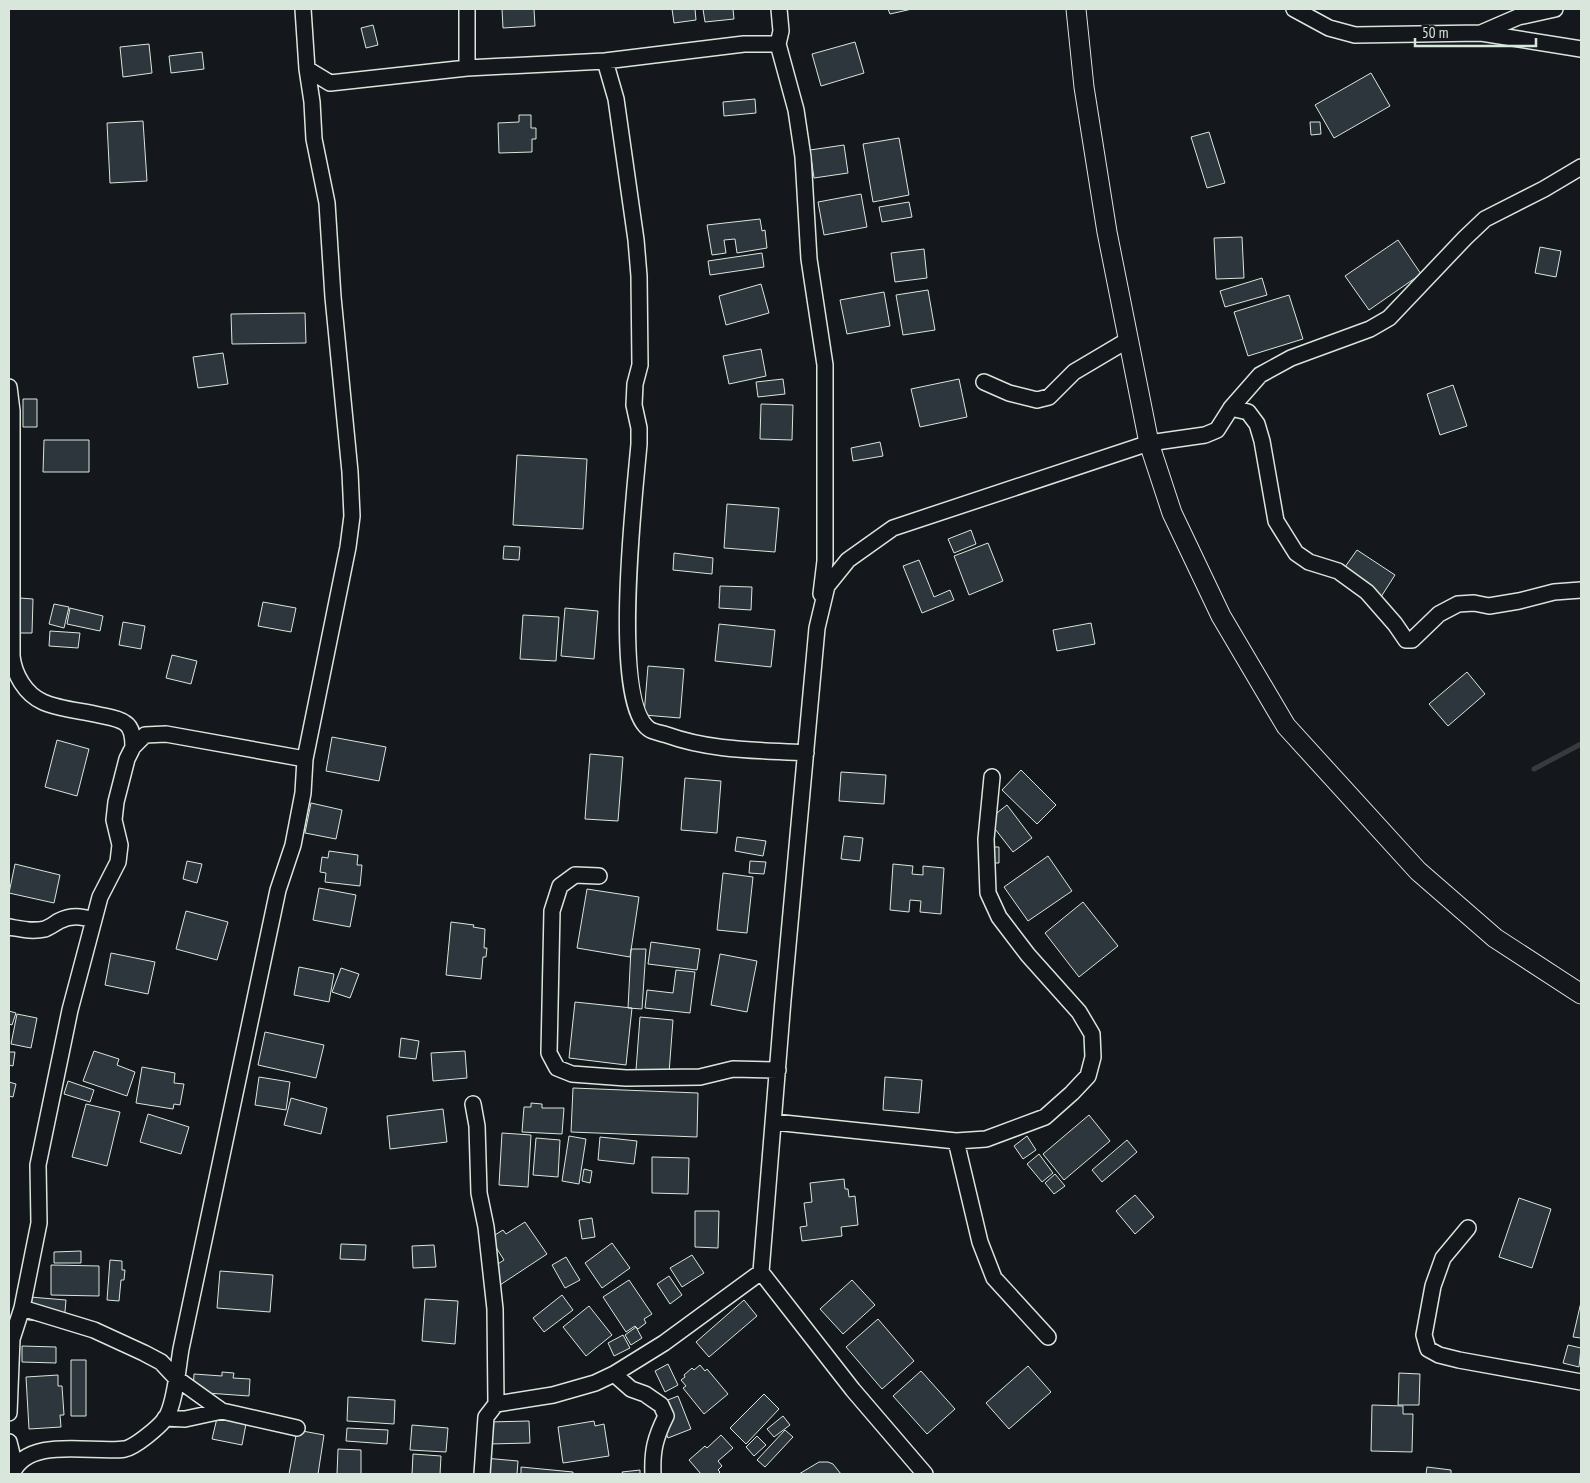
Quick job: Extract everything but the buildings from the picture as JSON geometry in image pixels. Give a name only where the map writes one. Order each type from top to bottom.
[{"type":"street","points":[[9,1442],[14,1470],[36,1452],[66,1448],[127,1449],[166,1418],[173,1398],[278,890],[293,845],[303,793],[305,759],[348,547],[352,516],[350,472],[333,297],[327,202],[314,139],[312,102],[307,69],[304,9]]},
{"type":"street","points":[[467,9],[467,68]]},
{"type":"street","points":[[779,9],[781,31],[778,44],[798,119],[803,157],[808,259],[825,365],[825,561],[817,628],[762,1272],[853,1390],[925,1474]]},
{"type":"street","points":[[1076,9],[1084,87],[1107,232],[1149,442],[1172,513],[1220,616],[1286,726],[1418,871],[1495,938],[1581,994]]},
{"type":"street","points":[[1294,9],[1329,28],[1355,35],[1481,33],[1581,49]]},
{"type":"street","points":[[1481,33],[1518,16],[1555,9]]},
{"type":"street","points":[[307,69],[330,83],[467,68],[605,61],[744,44],[778,44]]},
{"type":"street","points":[[605,61],[616,99],[636,240],[639,276],[640,365],[635,384],[634,405],[640,444],[627,618],[629,665],[634,701],[640,717],[648,729],[682,740],[725,748],[806,754]]},
{"type":"street","points":[[312,102],[330,83]]},
{"type":"street","points":[[817,628],[827,586],[848,560],[892,528],[1149,442],[1205,436],[1217,430],[1231,408],[1260,375],[1291,358],[1370,329],[1389,318],[1485,219],[1544,189],[1581,167]]},
{"type":"street","points":[[984,382],[1009,393],[1037,400],[1049,397],[1074,372],[1128,340]]},
{"type":"street","points":[[9,387],[12,411],[11,669],[31,693],[42,702],[115,718],[127,723],[133,736],[133,747]]},
{"type":"street","points":[[1231,408],[1248,412],[1257,424],[1262,441],[1276,522],[1296,553],[1309,562],[1338,571],[1367,592],[1395,624],[1406,640],[1412,640],[1439,614],[1458,604],[1474,603],[1488,606],[1519,601],[1554,592],[1581,590]]},
{"type":"street","points":[[9,1414],[12,1339],[22,1308],[40,1223],[38,1165],[70,1010],[100,897],[118,862],[120,845],[114,820],[116,802],[127,759],[133,747],[145,735],[166,734],[305,759]]},
{"type":"street","points":[[774,1122],[956,1141],[986,1139],[1046,1117],[1088,1076],[1093,1057],[1092,1034],[1079,1012],[1028,955],[999,917],[988,893],[986,839],[992,777]]},
{"type":"street","points":[[599,876],[575,875],[560,886],[552,910],[549,1053],[557,1068],[572,1074],[626,1078],[700,1077],[733,1069],[778,1070]]},
{"type":"street","points":[[9,927],[34,931],[47,928],[61,920],[74,916],[83,916],[94,920]]},
{"type":"street","points":[[473,1104],[477,1126],[479,1193],[486,1227],[495,1309],[496,1404],[486,1417],[482,1474]]},
{"type":"street","points":[[956,1141],[980,1242],[994,1278],[1048,1337]]},
{"type":"street","points":[[1468,1228],[1443,1258],[1432,1286],[1424,1335],[1428,1349],[1439,1355],[1459,1360],[1581,1382]]},
{"type":"street","points":[[496,1404],[554,1395],[595,1383],[614,1374],[664,1343],[762,1272]]},
{"type":"street","points":[[22,1308],[94,1330],[144,1353],[161,1362],[176,1378],[222,1411],[298,1428]]},
{"type":"street","points":[[614,1374],[631,1389],[644,1394],[661,1405],[666,1416],[657,1434],[652,1454],[653,1474]]},
{"type":"street","points":[[166,1418],[185,1419],[222,1411]]},
{"type":"waterway","points":[[1534,769],[1581,744]]}]
